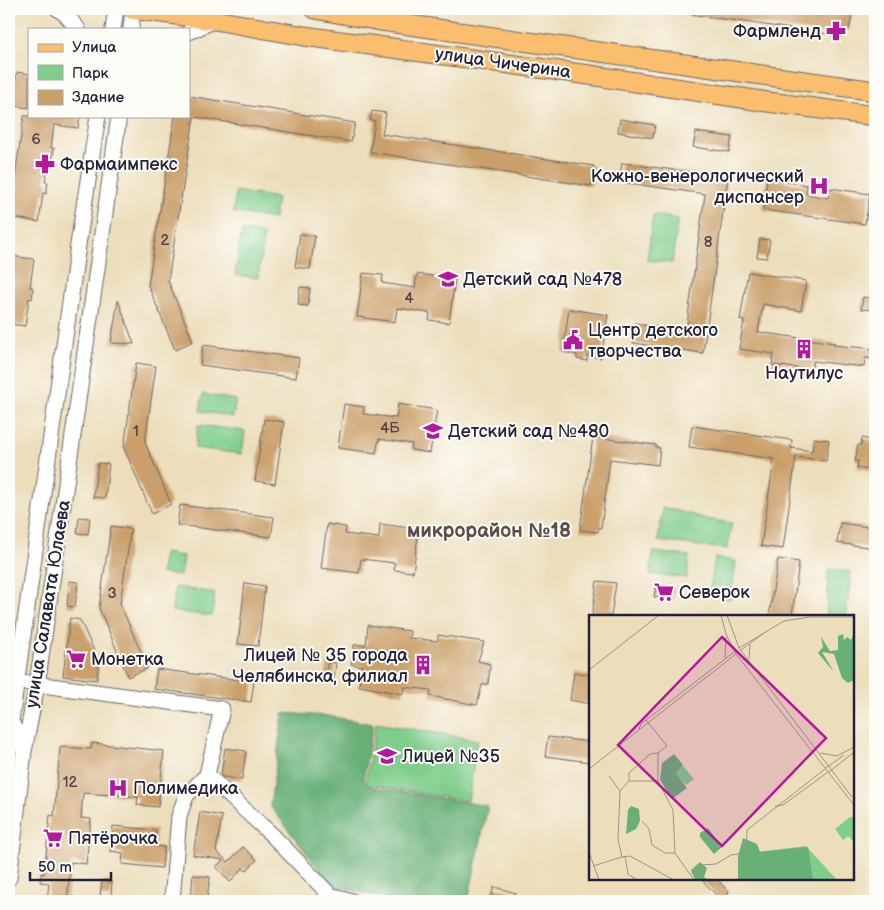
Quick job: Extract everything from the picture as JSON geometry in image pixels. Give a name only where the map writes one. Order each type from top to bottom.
[{"type":"main road","name":"улица Чичерина","points":[[133,9],[215,20],[304,36],[875,116]]},
{"type":"main road","name":"улица Чичерина","points":[[314,9],[382,21],[875,91]]},
{"type":"street","points":[[58,9],[77,28]]},
{"type":"street","points":[[113,28],[116,9]]},
{"type":"street","points":[[130,28],[133,9]]},
{"type":"street","points":[[190,32],[215,20]]},
{"type":"street","name":"улица Салавата Юлаева","points":[[24,751],[11,721],[98,118]]},
{"type":"street","name":"улица Салавата Юлаева","points":[[24,751],[37,685],[119,118]]},
{"type":"street","points":[[78,245],[100,249]]},
{"type":"street","points":[[57,398],[78,400]]},
{"type":"street","points":[[30,585],[51,588]]},
{"type":"street","points":[[16,682],[222,709],[207,775],[186,796],[179,816],[172,901]]},
{"type":"street","points":[[9,878],[24,751]]},
{"type":"street","points":[[207,775],[272,835],[327,898],[352,901]]},
{"type":"green space","points":[[236,191],[277,198],[274,219],[233,212]]},
{"type":"green space","points":[[653,215],[678,219],[672,263],[647,260]]},
{"type":"green space","points":[[242,231],[264,234],[258,278],[235,275]]},
{"type":"green space","points":[[203,394],[236,400],[233,417],[200,411]]},
{"type":"green space","points":[[198,425],[245,431],[242,454],[195,448]]},
{"type":"green space","points":[[663,507],[707,519],[732,523],[727,549],[658,541]]},
{"type":"green space","points":[[653,552],[689,556],[687,578],[650,574]]},
{"type":"green space","points":[[164,553],[183,556],[180,576],[161,573]]},
{"type":"green space","points":[[715,558],[736,561],[731,599],[709,596]]},
{"type":"green space","points":[[828,569],[851,572],[846,615],[827,615]]},
{"type":"green space","points":[[175,587],[215,593],[212,616],[172,611]]},
{"type":"green space","points":[[283,713],[328,716],[373,724],[363,780],[371,787],[488,806],[468,901],[397,901],[331,885],[270,806]]},
{"type":"green space","points":[[376,723],[478,740],[468,801],[365,784]]},
{"type":"building","points":[[689,9],[806,9],[833,12],[833,9],[853,9],[849,30],[842,29],[841,36],[689,14]]},
{"type":"building","points":[[17,72],[28,74],[28,108],[9,105],[9,84],[15,85]]},
{"type":"building","points":[[190,96],[355,123],[351,142],[194,117],[168,281],[193,341],[175,350],[148,285],[175,118],[190,118]]},
{"type":"building","points":[[372,111],[386,113],[382,134],[594,166],[591,186],[370,152],[375,121],[370,120]]},
{"type":"building","points":[[24,116],[28,116],[28,118],[80,118],[78,128],[54,125],[51,148],[54,148],[52,161],[49,160],[45,182],[48,182],[46,194],[43,193],[39,222],[9,217]]},
{"type":"building","points":[[620,119],[655,125],[653,138],[618,132]]},
{"type":"building","points":[[696,132],[732,137],[729,152],[693,147]]},
{"type":"building","points":[[622,163],[728,177],[703,353],[633,343],[636,324],[686,331],[705,194],[619,182]]},
{"type":"building","points":[[767,179],[807,185],[806,194],[828,198],[830,188],[870,194],[865,224],[763,210]]},
{"type":"building","points":[[300,234],[315,236],[310,269],[295,267]]},
{"type":"building","points":[[760,239],[770,240],[767,258],[757,257]]},
{"type":"building","points":[[9,256],[34,259],[30,287],[33,288],[32,299],[29,298],[25,326],[9,324]]},
{"type":"building","points":[[748,272],[806,281],[801,311],[763,304],[758,332],[835,343],[834,345],[875,349],[875,359],[865,358],[864,367],[813,361],[812,370],[772,365],[774,354],[739,349],[744,321],[740,320]]},
{"type":"building","points":[[363,273],[383,275],[382,283],[415,288],[417,274],[455,279],[449,323],[429,320],[430,313],[397,308],[395,322],[357,317]]},
{"type":"building","points":[[300,287],[310,288],[308,306],[298,305]]},
{"type":"building","points":[[863,297],[875,299],[875,310],[861,309]]},
{"type":"building","points":[[118,300],[134,344],[111,343]]},
{"type":"building","points":[[569,309],[608,315],[601,358],[587,356],[587,361],[577,359],[577,355],[563,352]]},
{"type":"building","points":[[203,345],[299,358],[296,378],[200,365]]},
{"type":"building","points":[[136,363],[156,366],[145,442],[171,504],[152,514],[124,448]]},
{"type":"building","points":[[344,404],[364,407],[363,414],[396,418],[398,404],[437,410],[430,453],[411,450],[412,444],[379,439],[376,453],[338,448]]},
{"type":"building","points":[[264,419],[284,422],[275,484],[255,481]]},
{"type":"building","points":[[692,426],[792,440],[791,448],[812,451],[814,438],[829,440],[826,461],[796,457],[783,549],[761,546],[774,459],[689,447]]},
{"type":"building","points":[[593,437],[656,445],[656,447],[660,448],[658,465],[610,459],[601,528],[599,527],[598,532],[580,530]]},
{"type":"building","points":[[862,438],[875,443],[875,471],[857,468],[858,461],[855,461],[858,445],[861,445]]},
{"type":"building","points":[[98,463],[109,464],[105,498],[93,497]]},
{"type":"building","points":[[180,505],[274,517],[271,537],[177,525]]},
{"type":"building","points":[[79,517],[90,518],[88,534],[77,533]]},
{"type":"building","points":[[840,523],[875,528],[875,548],[837,543]]},
{"type":"building","points":[[327,524],[346,527],[345,534],[379,538],[380,524],[419,529],[413,572],[394,570],[395,563],[361,559],[359,573],[321,568]]},
{"type":"building","points":[[111,526],[131,529],[120,604],[148,668],[128,677],[99,608]]},
{"type":"building","points":[[778,559],[799,562],[792,615],[769,615]]},
{"type":"building","points":[[69,581],[78,582],[75,607],[67,606]]},
{"type":"building","points":[[597,581],[616,583],[611,615],[592,615]]},
{"type":"building","points":[[245,583],[265,586],[258,646],[238,644]]},
{"type":"building","name":"Северок","points":[[656,586],[674,588],[673,599],[654,597]]},
{"type":"building","points":[[70,618],[80,620],[99,662],[97,680],[63,676]]},
{"type":"building","name":"Лицей № 35 города Челябинска, филиал","points":[[368,625],[410,631],[409,638],[438,641],[438,635],[484,642],[478,661],[490,664],[490,669],[488,684],[482,685],[477,705],[430,696],[431,690],[404,687],[403,694],[359,686],[362,666],[351,664],[354,645],[366,645]]},
{"type":"building","points":[[328,662],[336,663],[334,678],[325,676]]},
{"type":"building","points":[[157,669],[254,682],[251,702],[154,689]]},
{"type":"building","points":[[574,672],[589,675],[589,704],[570,700]]},
{"type":"building","points":[[548,737],[589,742],[589,762],[545,756]]},
{"type":"building","points":[[92,743],[164,751],[158,807],[137,805],[138,797],[83,793],[81,818],[91,819],[86,864],[71,862],[67,901],[47,901],[49,883],[40,882],[41,873],[44,874],[50,815],[54,816],[60,747],[91,749]]},
{"type":"building","points":[[225,748],[246,751],[242,780],[221,775]]},
{"type":"building","points":[[200,812],[222,816],[216,851],[228,862],[243,847],[257,860],[246,871],[243,868],[230,882],[216,867],[223,860],[193,855]]},
{"type":"building","points":[[113,826],[156,830],[155,846],[164,847],[162,868],[122,864],[123,853],[110,851]]},
{"type":"building","points":[[193,875],[210,877],[207,899],[191,898]]},
{"type":"building","points":[[702,880],[718,880],[729,892],[721,900]]},
{"type":"building","points":[[102,881],[112,882],[111,897],[100,896]]},
{"type":"building","points":[[494,887],[516,893],[514,901],[490,901]]},
{"type":"place","name":"Фармленд","points":[[836,31]]},
{"type":"place","name":"Фармаимпекс","points":[[45,164]]},
{"type":"place","name":"Кожно-венерологический диспансер","points":[[819,186]]},
{"type":"place","name":"Детский сад №478","points":[[448,279]]},
{"type":"place","name":"Центр детского творчества","points":[[573,340]]},
{"type":"place","name":"Наутилус","points":[[804,349]]},
{"type":"place","name":"Детский сад №480","points":[[433,431]]},
{"type":"place","name":"Северок","points":[[664,592]]},
{"type":"place","name":"Монетка","points":[[76,659]]},
{"type":"place","name":"Лицей № 35 города Челябинска, филиал","points":[[423,665]]},
{"type":"place","name":"Лицей №35","points":[[387,756]]},
{"type":"place","name":"Полимедика","points":[[118,788]]},
{"type":"place","name":"Пятёрочка","points":[[53,838]]},
{"type":"district","name":"микрорайон №18","points":[[489,531]]}]
